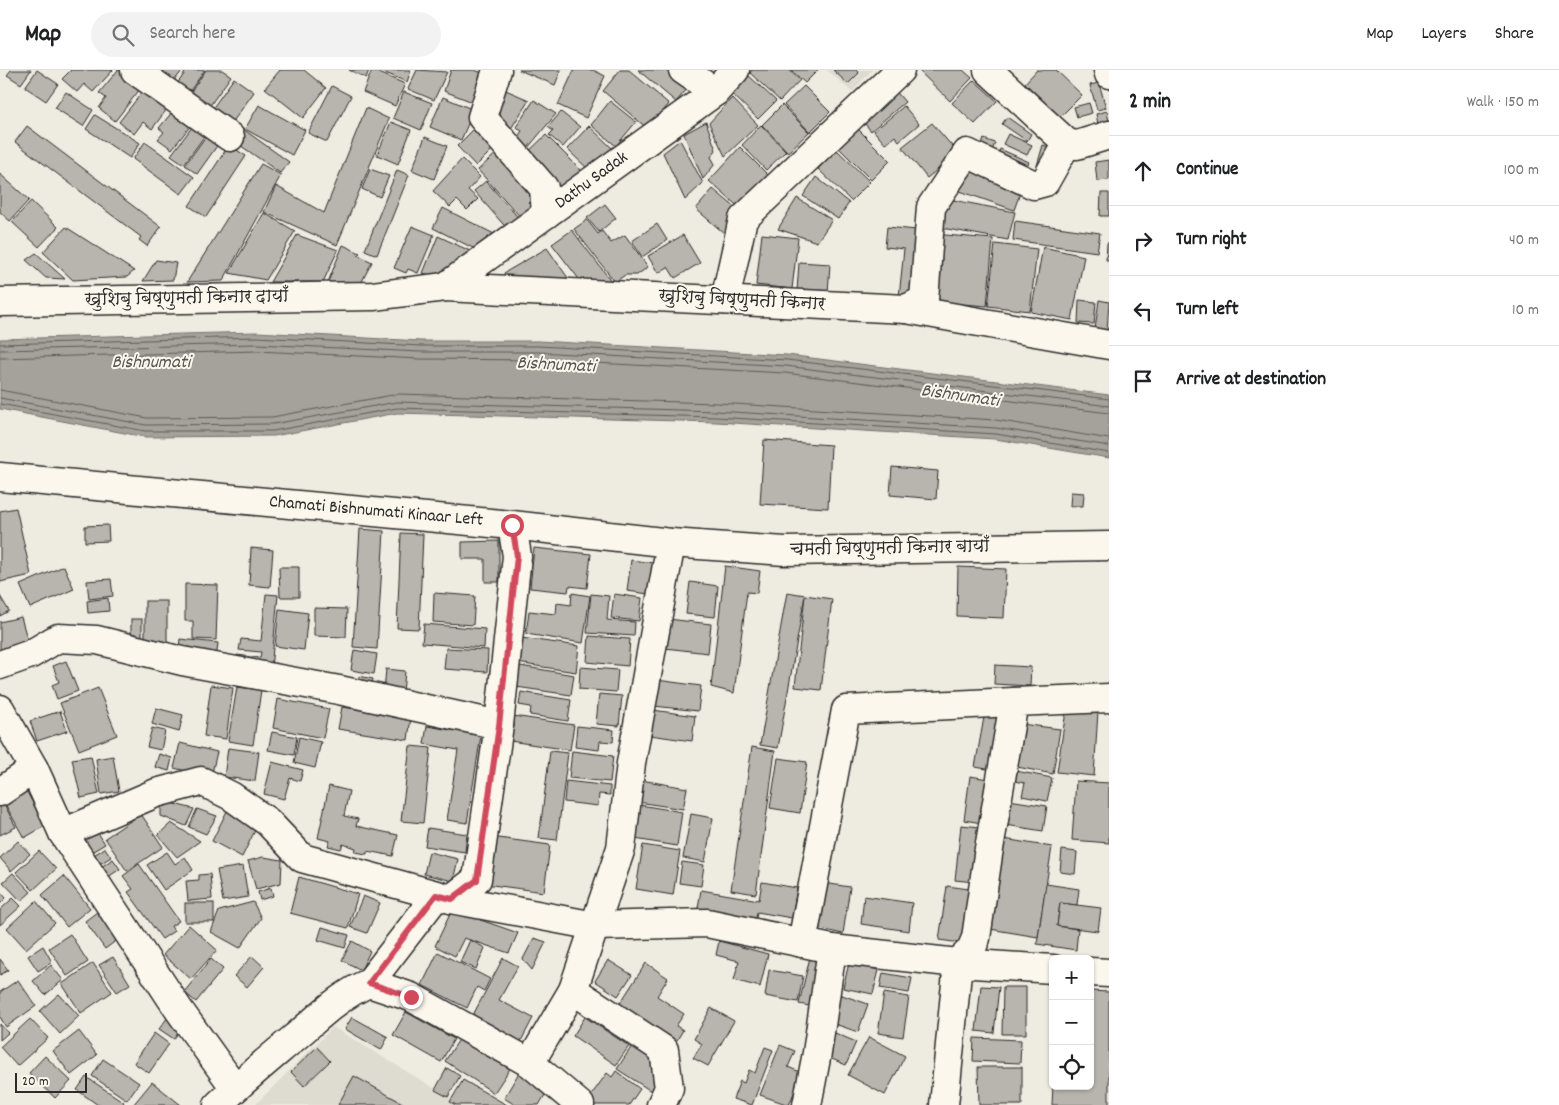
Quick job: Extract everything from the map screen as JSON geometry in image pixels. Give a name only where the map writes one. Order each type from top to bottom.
[{"type":"street","points":[[135,70],[230,137]]},
{"type":"street","points":[[497,70],[482,118],[544,188],[546,214]]},
{"type":"street","points":[[684,70],[715,92]]},
{"type":"street","name":"Dathu Sadak","points":[[445,287],[715,92],[735,70]]},
{"type":"street","points":[[725,300],[743,219],[900,70]]},
{"type":"street","points":[[988,70],[1066,143],[1078,145],[1109,135]]},
{"type":"street","points":[[1108,70],[1109,74]]},
{"type":"street","points":[[906,309],[924,300],[931,207],[967,153],[1034,185],[1045,182],[1066,143]]},
{"type":"street","name":"खुशिबु बिष्णुमती किनार","points":[[373,296],[445,287],[906,309],[1109,345]]},
{"type":"street","name":"खुशिबु बिष्णुमती किनार दायाँ","points":[[0,302],[373,296]]},
{"type":"street","name":"Chamati Bishnumati Kinaar Left","points":[[0,477],[111,489],[512,525],[671,543]]},
{"type":"street","points":[[0,709],[34,769],[63,833],[179,1010],[227,1096],[333,1005],[354,989],[369,983],[444,897],[477,880],[499,726],[517,556],[512,525]]},
{"type":"street","points":[[530,1063],[573,990],[621,848],[632,763],[671,543]]},
{"type":"street","name":"चमती बिष्णुमती किनार बायाँ","points":[[671,543],[785,551],[1109,546]]},
{"type":"street","points":[[0,665],[31,654],[58,638],[97,640],[182,661],[339,690],[499,726]]},
{"type":"street","points":[[802,943],[846,710],[1109,698]]},
{"type":"street","points":[[944,1105],[958,963],[971,950],[976,938],[1014,702]]},
{"type":"street","points":[[0,792],[34,769]]},
{"type":"street","points":[[63,833],[156,793],[201,781],[231,796],[268,822],[302,858],[444,897],[595,926],[707,923],[832,949],[958,963],[1049,969]]},
{"type":"street","points":[[807,1105],[817,1053],[832,949]]},
{"type":"street","points":[[1094,972],[1109,973]]},
{"type":"street","points":[[369,983],[411,997],[530,1063],[580,1105]]},
{"type":"street","points":[[573,990],[664,1050],[669,1088],[661,1105]]},
{"type":"shaded area","points":[[827,70],[872,70],[852,92]]},
{"type":"shaded area","points":[[333,1027],[462,1105],[255,1105]]},
{"type":"water","name":"Bishnumati","points":[[257,332],[421,341],[538,341],[787,355],[1109,395],[1109,458],[995,439],[716,422],[397,413],[274,436],[145,437],[0,409],[0,339]]},
{"type":"building","points":[[11,70],[31,70],[21,84],[7,75]]},
{"type":"building","points":[[37,70],[58,84],[46,101],[25,87]]},
{"type":"building","points":[[71,70],[113,70],[93,92],[84,84],[77,92],[62,79]]},
{"type":"building","points":[[118,70],[125,70],[144,84],[115,121],[99,108],[106,98],[99,93]]},
{"type":"building","points":[[163,70],[183,70],[168,88],[156,79]]},
{"type":"building","points":[[187,70],[205,70],[184,99],[172,91]]},
{"type":"building","points":[[206,70],[222,70],[231,76],[206,111],[187,97]]},
{"type":"building","points":[[280,70],[304,70],[326,88],[303,118],[265,88]]},
{"type":"building","points":[[349,70],[369,70],[366,78]]},
{"type":"building","points":[[372,70],[405,84],[395,106],[363,92]]},
{"type":"building","points":[[378,70],[411,70],[407,82]]},
{"type":"building","points":[[417,70],[447,72],[434,100],[408,89]]},
{"type":"building","points":[[451,70],[474,70],[488,75],[478,104],[444,91]]},
{"type":"building","points":[[519,70],[561,70],[555,85]]},
{"type":"building","points":[[574,70],[593,70],[605,76],[586,118],[558,105]]},
{"type":"building","points":[[620,70],[629,70],[669,104],[648,129],[603,91]]},
{"type":"building","points":[[638,70],[665,70],[687,89],[676,102]]},
{"type":"building","points":[[752,70],[789,70],[800,80],[780,101],[750,73]]},
{"type":"building","points":[[791,70],[818,70],[805,83]]},
{"type":"building","points":[[833,70],[856,70],[859,73],[848,84]]},
{"type":"building","points":[[918,70],[963,70],[972,78],[950,101]]},
{"type":"building","points":[[1037,70],[1056,70],[1082,95],[1060,117],[1025,83]]},
{"type":"building","points":[[748,75],[776,101],[758,119],[731,93]]},
{"type":"building","points":[[234,78],[254,92],[227,130],[207,116]]},
{"type":"building","points":[[974,80],[997,101],[975,124],[952,103]]},
{"type":"building","points":[[1099,83],[1106,108],[1097,110],[1090,85]]},
{"type":"building","points":[[332,86],[351,96],[327,142],[308,133]]},
{"type":"building","points":[[804,86],[830,112],[810,132],[784,105]]},
{"type":"building","points":[[146,87],[170,105],[152,129],[143,122],[134,134],[119,122]]},
{"type":"building","points":[[501,88],[529,100],[507,135],[490,119]]},
{"type":"building","points":[[894,89],[905,102],[871,131],[860,118]]},
{"type":"building","points":[[66,92],[93,110],[83,126],[55,108]]},
{"type":"building","points":[[404,92],[432,103],[421,130],[393,118]]},
{"type":"building","points":[[443,97],[474,110],[461,140],[430,127]]},
{"type":"building","points":[[732,98],[758,125],[725,156],[709,123]]},
{"type":"building","points":[[534,100],[556,114],[527,149],[515,141],[522,131],[516,127]]},
{"type":"building","points":[[610,101],[636,122],[616,146],[591,125]]},
{"type":"building","points":[[1089,103],[1092,113],[1077,117],[1074,107]]},
{"type":"building","points":[[178,105],[196,119],[172,149],[158,139],[164,132],[159,128]]},
{"type":"building","points":[[259,105],[305,130],[292,155],[245,129]]},
{"type":"building","points":[[782,105],[809,132],[788,152],[762,125]]},
{"type":"building","points":[[904,106],[919,124],[899,141],[895,136],[885,144],[874,131]]},
{"type":"building","points":[[366,108],[389,119],[337,245],[264,212],[276,186],[324,213]]},
{"type":"building","points":[[1107,111],[1109,122],[1098,124],[1096,114]]},
{"type":"building","points":[[561,112],[580,127],[563,147],[549,135],[553,131],[548,127]]},
{"type":"building","points":[[95,115],[140,143],[130,158],[86,129]]},
{"type":"building","points":[[1007,117],[1031,134],[1027,141],[1002,124]]},
{"type":"building","points":[[199,118],[211,127],[184,164],[171,155]]},
{"type":"building","points":[[391,122],[411,130],[398,164],[377,155]]},
{"type":"building","points":[[706,122],[716,150],[711,157],[715,164],[703,179],[684,134]]},
{"type":"building","points":[[932,123],[958,153],[927,178],[902,147]]},
{"type":"building","points":[[761,125],[786,151],[766,170],[742,145]]},
{"type":"building","points":[[27,126],[161,227],[147,246],[139,240],[141,237],[15,142]]},
{"type":"building","points":[[589,126],[612,148],[590,171],[567,149]]},
{"type":"building","points":[[476,127],[496,146],[476,166],[457,146]]},
{"type":"building","points":[[212,128],[224,136],[197,174],[185,165]]},
{"type":"building","points":[[857,128],[890,161],[871,180],[838,147]]},
{"type":"building","points":[[243,129],[289,162],[280,173],[234,141]]},
{"type":"building","points":[[1008,134],[1032,145],[1027,155],[1003,144]]},
{"type":"building","points":[[546,135],[584,173],[563,194],[525,155]]},
{"type":"building","points":[[425,137],[447,146],[434,179],[412,170]]},
{"type":"building","points":[[984,139],[995,143],[989,159],[978,155]]},
{"type":"building","points":[[680,140],[703,183],[685,200],[663,153]]},
{"type":"building","points":[[145,142],[194,177],[181,194],[133,159]]},
{"type":"building","points":[[229,145],[246,156],[206,217],[189,206]]},
{"type":"building","points":[[1043,145],[1052,148],[1046,171],[1036,169]]},
{"type":"building","points":[[740,147],[773,180],[743,211],[709,181]]},
{"type":"building","points":[[1000,149],[1029,162],[1023,174],[995,161]]},
{"type":"building","points":[[837,150],[870,182],[851,201],[818,169]]},
{"type":"building","points":[[499,151],[538,195],[528,203],[535,210],[523,220],[478,170]]},
{"type":"building","points":[[462,159],[480,177],[468,190],[478,199],[467,210],[457,200],[450,207],[433,191]]},
{"type":"building","points":[[1109,160],[1109,180],[1097,181],[1095,162]]},
{"type":"building","points":[[967,161],[1024,182],[1014,210],[957,190]]},
{"type":"building","points":[[261,164],[281,175],[223,281],[187,282]]},
{"type":"building","points":[[370,169],[389,176],[380,197],[362,189]]},
{"type":"building","points":[[397,170],[409,175],[377,255],[365,250]]},
{"type":"building","points":[[0,174],[29,200],[10,221],[0,212]]},
{"type":"building","points":[[816,177],[849,203],[838,219],[803,196]]},
{"type":"building","points":[[486,181],[522,222],[510,232],[474,191]]},
{"type":"building","points":[[713,189],[743,214],[725,234],[696,209]]},
{"type":"building","points":[[1101,193],[1109,193],[1109,216],[1100,216]]},
{"type":"building","points":[[797,198],[832,220],[817,242],[778,229]]},
{"type":"building","points":[[948,199],[1015,212],[1008,240],[942,228]]},
{"type":"building","points":[[31,201],[58,227],[39,247],[12,222]]},
{"type":"building","points":[[605,204],[616,218],[599,232],[587,218]]},
{"type":"building","points":[[443,208],[502,238],[485,254],[433,228]]},
{"type":"building","points":[[264,213],[295,231],[266,280],[229,273]]},
{"type":"building","points":[[587,220],[598,234],[602,231],[611,243],[625,235],[648,267],[637,275],[625,275],[615,282],[574,229]]},
{"type":"building","points":[[1015,221],[1100,233],[1097,252],[1013,240]]},
{"type":"building","points":[[657,224],[667,240],[642,257],[632,241]]},
{"type":"building","points":[[412,226],[434,235],[418,273],[408,269],[406,273],[394,268]]},
{"type":"building","points":[[66,227],[134,271],[127,277],[73,280],[43,252]]},
{"type":"building","points":[[887,227],[926,231],[919,299],[899,297],[904,249],[885,247]]},
{"type":"building","points":[[572,230],[615,286],[582,283],[552,244]]},
{"type":"building","points":[[762,234],[798,238],[792,289],[756,285]]},
{"type":"building","points":[[933,234],[993,239],[987,306],[927,301]]},
{"type":"building","points":[[297,235],[338,250],[323,282],[270,282]]},
{"type":"building","points":[[683,235],[700,263],[675,278],[668,267],[658,273],[648,256]]},
{"type":"building","points":[[438,236],[470,251],[460,271],[436,277],[423,273]]},
{"type":"building","points":[[1107,243],[1109,243],[1109,260],[1106,260]]},
{"type":"building","points":[[995,244],[1037,249],[1030,311],[988,306]]},
{"type":"building","points":[[343,245],[360,253],[358,255],[372,262],[359,287],[346,281],[345,283],[328,282]]},
{"type":"building","points":[[1043,247],[1084,256],[1072,320],[1031,312]]},
{"type":"building","points":[[547,248],[573,285],[506,286],[504,273]]},
{"type":"building","points":[[36,253],[65,279],[46,278],[26,260]]},
{"type":"building","points":[[156,260],[176,263],[173,280],[143,281]]},
{"type":"building","points":[[799,262],[830,264],[828,293],[797,291]]},
{"type":"building","points":[[1079,300],[1096,302],[1094,324],[1078,323]]},
{"type":"building","points":[[1099,300],[1109,302],[1107,331],[1095,329]]},
{"type":"building","points":[[764,440],[831,445],[828,508],[760,504]]},
{"type":"building","points":[[892,467],[938,471],[936,499],[890,495]]},
{"type":"building","points":[[1071,492],[1084,493],[1083,506],[1070,506]]},
{"type":"building","points":[[16,508],[31,575],[0,582],[0,511]]},
{"type":"building","points":[[108,525],[109,541],[85,542],[85,526]]},
{"type":"building","points":[[360,529],[384,531],[377,649],[353,647]]},
{"type":"building","points":[[401,533],[423,534],[419,629],[397,628]]},
{"type":"building","points":[[499,541],[499,582],[485,582],[485,559],[462,559],[462,542]]},
{"type":"building","points":[[251,548],[273,550],[270,587],[249,585]]},
{"type":"building","points":[[534,548],[591,554],[587,588],[569,586],[568,592],[530,588]]},
{"type":"building","points":[[631,560],[653,563],[649,594],[627,591]]},
{"type":"building","points":[[64,566],[74,589],[30,608],[20,585]]},
{"type":"building","points":[[725,566],[760,571],[757,593],[747,592],[734,693],[711,687]]},
{"type":"building","points":[[279,567],[299,567],[299,597],[280,597]]},
{"type":"building","points":[[958,567],[1006,569],[1004,618],[957,616]]},
{"type":"building","points":[[111,579],[113,596],[89,599],[87,581]]},
{"type":"building","points":[[690,582],[718,586],[715,617],[686,614]]},
{"type":"building","points":[[185,584],[218,585],[216,640],[193,639],[193,621],[185,621]]},
{"type":"building","points":[[787,592],[805,595],[778,748],[760,745]]},
{"type":"building","points":[[434,593],[475,596],[473,625],[433,622]]},
{"type":"building","points":[[572,593],[590,596],[583,643],[526,634],[529,611],[556,614],[557,603],[571,605]]},
{"type":"building","points":[[266,594],[278,595],[271,669],[236,666],[237,655],[260,658],[261,652],[239,650],[241,639],[261,641]]},
{"type":"building","points":[[591,594],[609,596],[607,620],[635,622],[634,636],[587,633]]},
{"type":"building","points":[[614,594],[642,598],[639,621],[611,618]]},
{"type":"building","points":[[805,595],[832,599],[821,690],[795,687]]},
{"type":"building","points":[[0,596],[9,611],[0,616]]},
{"type":"building","points":[[108,598],[109,611],[88,613],[87,601]]},
{"type":"building","points":[[145,601],[167,601],[167,648],[145,648]]},
{"type":"building","points":[[314,608],[347,609],[346,637],[314,636]]},
{"type":"building","points":[[279,609],[308,613],[304,650],[275,646]]},
{"type":"building","points":[[21,617],[28,642],[0,650],[0,622]]},
{"type":"building","points":[[131,619],[142,619],[142,642],[131,642]]},
{"type":"building","points":[[668,619],[711,624],[708,653],[665,648]]},
{"type":"building","points":[[424,624],[485,629],[484,648],[422,643]]},
{"type":"building","points":[[589,636],[630,639],[628,666],[587,662]]},
{"type":"building","points":[[521,638],[579,646],[576,672],[517,663]]},
{"type":"building","points":[[180,639],[218,643],[216,660],[178,657]]},
{"type":"building","points":[[446,648],[488,650],[487,672],[444,669]]},
{"type":"building","points":[[354,650],[377,654],[374,674],[351,670]]},
{"type":"building","points":[[66,661],[78,691],[57,699],[52,685],[59,682],[53,666]]},
{"type":"building","points":[[995,665],[1031,667],[1030,686],[994,684]]},
{"type":"building","points":[[520,666],[574,675],[571,695],[516,687]]},
{"type":"building","points":[[580,667],[618,670],[616,692],[579,689]]},
{"type":"building","points":[[386,669],[405,671],[403,693],[384,691]]},
{"type":"building","points":[[359,676],[373,679],[371,689],[358,687]]},
{"type":"building","points":[[657,680],[701,686],[698,711],[654,706]]},
{"type":"building","points":[[211,685],[233,688],[226,739],[204,736]]},
{"type":"building","points":[[237,687],[261,690],[253,745],[228,741]]},
{"type":"building","points":[[98,688],[117,735],[79,750],[60,703]]},
{"type":"building","points":[[521,692],[571,700],[568,721],[530,715],[531,707],[519,705]]},
{"type":"building","points":[[599,694],[622,696],[619,726],[596,724]]},
{"type":"building","points":[[278,699],[329,709],[323,738],[273,728]]},
{"type":"building","points":[[342,707],[411,717],[408,740],[338,729]]},
{"type":"building","points":[[156,708],[183,715],[179,732],[152,724]]},
{"type":"building","points":[[653,710],[695,716],[692,741],[650,735]]},
{"type":"building","points":[[60,711],[67,731],[37,741],[30,721]]},
{"type":"building","points":[[1066,711],[1098,711],[1094,776],[1057,772]]},
{"type":"building","points":[[985,712],[1002,715],[993,770],[975,767]]},
{"type":"building","points":[[513,716],[574,725],[570,750],[510,741]]},
{"type":"building","points":[[1021,724],[1060,729],[1053,774],[1012,766]]},
{"type":"building","points":[[427,726],[481,735],[467,823],[447,820],[458,750],[424,744]]},
{"type":"building","points":[[577,726],[614,730],[613,742],[600,741],[599,750],[575,747]]},
{"type":"building","points":[[152,728],[165,731],[161,750],[147,747]]},
{"type":"building","points":[[272,732],[297,737],[294,755],[268,750]]},
{"type":"building","points":[[299,737],[321,742],[315,768],[294,763]]},
{"type":"building","points":[[180,743],[217,752],[211,777],[174,768]]},
{"type":"building","points":[[410,746],[431,748],[423,823],[401,821]]},
{"type":"building","points":[[752,747],[775,751],[756,894],[731,890]]},
{"type":"building","points":[[228,748],[259,752],[255,781],[224,777]]},
{"type":"building","points":[[550,751],[568,753],[557,840],[539,838]]},
{"type":"building","points":[[572,751],[613,756],[610,782],[569,778]]},
{"type":"building","points":[[159,754],[172,758],[169,771],[155,767]]},
{"type":"building","points":[[91,756],[99,794],[81,798],[72,759]]},
{"type":"building","points":[[113,756],[119,791],[101,794],[96,759]]},
{"type":"building","points":[[778,758],[807,762],[800,813],[770,808]]},
{"type":"building","points":[[272,762],[303,770],[300,781],[290,778],[284,799],[264,794]]},
{"type":"building","points":[[1016,771],[1052,778],[1047,801],[1022,796],[1025,783],[1014,781]]},
{"type":"building","points":[[970,776],[988,779],[982,823],[964,820]]},
{"type":"building","points":[[641,780],[687,788],[683,809],[638,802]]},
{"type":"building","points":[[566,781],[610,786],[610,795],[599,794],[598,806],[564,802]]},
{"type":"building","points":[[1076,781],[1109,783],[1109,843],[1072,840]]},
{"type":"building","points":[[329,786],[349,791],[344,816],[358,819],[356,826],[398,835],[393,856],[367,851],[367,854],[355,852],[356,848],[343,844],[341,849],[328,846],[330,841],[318,838]]},
{"type":"building","points":[[26,790],[45,826],[24,838],[4,802]]},
{"type":"building","points":[[1009,800],[1047,806],[1043,831],[1006,825]]},
{"type":"building","points":[[3,802],[16,827],[0,835],[0,804]]},
{"type":"building","points":[[166,802],[194,809],[186,826],[161,816],[161,804]]},
{"type":"building","points":[[640,805],[682,812],[677,846],[635,839]]},
{"type":"building","points":[[229,807],[259,822],[242,857],[212,841]]},
{"type":"building","points":[[197,809],[217,816],[206,834],[189,827]]},
{"type":"building","points":[[141,814],[163,847],[127,871],[105,838]]},
{"type":"building","points":[[691,814],[713,818],[705,862],[683,858]]},
{"type":"building","points":[[171,823],[200,841],[177,857],[158,835]]},
{"type":"building","points":[[961,825],[980,827],[974,882],[955,880]]},
{"type":"building","points":[[428,828],[467,834],[465,852],[425,846]]},
{"type":"building","points":[[97,831],[105,844],[88,854],[80,842]]},
{"type":"building","points":[[491,837],[550,845],[544,892],[485,884]]},
{"type":"building","points":[[998,838],[1052,847],[1038,937],[984,928]]},
{"type":"building","points":[[18,841],[30,854],[11,871],[0,858]]},
{"type":"building","points":[[643,845],[680,851],[673,895],[636,889]]},
{"type":"building","points":[[105,848],[111,857],[95,867],[89,858]]},
{"type":"building","points":[[1062,850],[1077,852],[1075,874],[1060,872]]},
{"type":"building","points":[[39,851],[56,869],[33,890],[16,872]]},
{"type":"building","points":[[167,852],[175,864],[185,857],[193,870],[164,890],[147,865]]},
{"type":"building","points":[[429,852],[458,859],[453,881],[424,874]]},
{"type":"building","points":[[263,857],[282,860],[281,883],[256,889],[248,861]]},
{"type":"building","points":[[113,859],[120,869],[105,879],[98,869]]},
{"type":"building","points":[[682,862],[704,865],[701,886],[679,883]]},
{"type":"building","points":[[139,864],[179,921],[171,926],[174,931],[162,939],[128,892],[133,889],[123,876]]},
{"type":"building","points":[[243,866],[248,897],[223,901],[217,870]]},
{"type":"building","points":[[13,873],[31,892],[21,901],[3,882]]},
{"type":"building","points":[[210,874],[212,899],[188,901],[186,881],[199,880],[199,875]]},
{"type":"building","points":[[64,876],[90,908],[67,927],[42,895]]},
{"type":"building","points":[[299,877],[358,894],[348,928],[290,913]]},
{"type":"building","points":[[762,882],[797,888],[792,918],[757,912],[756,918],[698,908],[701,890],[759,900]]},
{"type":"building","points":[[823,883],[850,887],[843,934],[816,928]]},
{"type":"building","points":[[1046,884],[1079,889],[1077,905],[1060,903],[1057,926],[1078,929],[1076,950],[1037,944]]},
{"type":"building","points":[[947,886],[976,890],[968,944],[939,940]]},
{"type":"building","points":[[271,888],[273,896],[260,900],[258,892]]},
{"type":"building","points":[[0,891],[6,898],[0,904]]},
{"type":"building","points":[[363,896],[380,903],[367,933],[350,927]]},
{"type":"building","points":[[864,896],[912,903],[909,931],[861,924]]},
{"type":"building","points":[[13,898],[21,906],[0,925],[0,910]]},
{"type":"building","points":[[36,901],[55,923],[26,949],[7,928]]},
{"type":"building","points":[[253,902],[261,918],[240,948],[211,932],[219,911]]},
{"type":"building","points":[[185,903],[214,903],[214,922],[185,922]]},
{"type":"building","points":[[1060,903],[1101,908],[1098,931],[1057,926]]},
{"type":"building","points":[[452,910],[518,933],[509,953],[464,938],[455,956],[435,946]]},
{"type":"building","points":[[97,912],[117,940],[105,949],[85,921]]},
{"type":"building","points":[[189,925],[217,950],[191,979],[163,955]]},
{"type":"building","points":[[322,927],[349,935],[345,948],[318,940]]},
{"type":"building","points":[[70,934],[88,962],[67,976],[49,948]]},
{"type":"building","points":[[534,938],[546,942],[532,970],[523,959]]},
{"type":"building","points":[[470,940],[485,948],[476,969],[460,962]]},
{"type":"building","points":[[352,941],[370,951],[361,970],[342,960]]},
{"type":"building","points":[[719,941],[768,954],[760,987],[734,980],[739,961],[716,955]]},
{"type":"building","points":[[43,946],[52,962],[38,971],[28,956]]},
{"type":"building","points":[[438,952],[490,979],[484,991],[477,987],[467,1008],[422,985]]},
{"type":"building","points":[[252,956],[264,967],[247,987],[234,976]]},
{"type":"building","points":[[113,957],[130,984],[117,992],[99,965]]},
{"type":"building","points":[[810,957],[825,961],[814,1007],[799,1004]]},
{"type":"building","points":[[503,958],[518,966],[499,1000],[533,1018],[520,1043],[472,1017]]},
{"type":"building","points":[[0,959],[8,970],[0,975]]},
{"type":"building","points":[[211,959],[223,969],[196,1002],[184,992]]},
{"type":"building","points":[[608,960],[632,975],[618,996],[595,981]]},
{"type":"building","points":[[93,963],[112,992],[81,1013],[62,984]]},
{"type":"building","points":[[646,963],[668,978],[657,996],[684,1014],[676,1026],[683,1030],[674,1045],[617,1008]]},
{"type":"building","points":[[849,963],[879,970],[873,994],[843,988]]},
{"type":"building","points":[[51,965],[63,980],[45,995],[33,981]]},
{"type":"building","points":[[769,970],[803,976],[798,1002],[765,996]]},
{"type":"building","points":[[883,973],[912,978],[909,993],[880,988]]},
{"type":"building","points":[[18,980],[36,1006],[6,1027],[0,1017],[0,992]]},
{"type":"building","points":[[981,986],[999,987],[994,1033],[976,1031]]},
{"type":"building","points":[[1003,987],[1026,987],[1026,1034],[1002,1034]]},
{"type":"building","points":[[1094,991],[1109,992],[1109,1105],[1052,1105],[1053,1090],[1094,1090]]},
{"type":"building","points":[[884,993],[909,997],[903,1037],[878,1033]]},
{"type":"building","points":[[59,994],[79,1016],[60,1034],[40,1011]]},
{"type":"building","points":[[839,994],[868,1004],[858,1032],[829,1022]]},
{"type":"building","points":[[711,1008],[734,1021],[708,1066],[693,1058],[702,1044],[694,1039]]},
{"type":"building","points":[[406,1012],[454,1039],[441,1062],[393,1035]]},
{"type":"building","points":[[168,1017],[182,1027],[174,1039],[159,1029]]},
{"type":"building","points":[[352,1017],[388,1037],[381,1050],[345,1029]]},
{"type":"building","points":[[585,1017],[629,1046],[616,1065],[573,1036]]},
{"type":"building","points":[[30,1019],[48,1038],[17,1066],[0,1047]]},
{"type":"building","points":[[0,1024],[8,1033],[0,1040]]},
{"type":"building","points":[[79,1031],[97,1055],[71,1075],[53,1051]]},
{"type":"building","points":[[154,1033],[169,1044],[149,1073],[134,1063]]},
{"type":"building","points":[[835,1033],[856,1042],[846,1065],[825,1056]]},
{"type":"building","points":[[462,1035],[511,1067],[494,1093],[445,1061]]},
{"type":"building","points":[[869,1037],[905,1056],[885,1095],[848,1075]]},
{"type":"building","points":[[974,1038],[1021,1040],[1020,1063],[973,1061]]},
{"type":"building","points":[[780,1045],[795,1051],[788,1067],[802,1073],[789,1105],[760,1095]]},
{"type":"building","points":[[632,1046],[652,1058],[662,1072],[651,1091],[617,1069]]},
{"type":"building","points":[[317,1047],[330,1061],[304,1086],[291,1072]]},
{"type":"building","points":[[765,1047],[773,1050],[752,1105],[733,1099],[740,1081],[744,1083],[749,1070],[755,1073]]},
{"type":"building","points":[[45,1056],[71,1081],[55,1098],[29,1073]]},
{"type":"building","points":[[103,1059],[139,1083],[127,1100],[92,1076]]},
{"type":"building","points":[[978,1067],[1022,1067],[1022,1105],[979,1105]]},
{"type":"building","points":[[447,1068],[460,1076],[448,1097],[435,1090]]},
{"type":"building","points":[[520,1071],[549,1088],[539,1105],[515,1105],[504,1098]]},
{"type":"building","points":[[616,1071],[640,1089],[629,1105],[592,1105],[587,1101],[607,1073],[612,1077]]},
{"type":"building","points":[[354,1076],[406,1105],[338,1105]]},
{"type":"building","points":[[86,1077],[124,1102],[122,1105],[98,1105],[77,1090]]},
{"type":"building","points":[[463,1080],[507,1105],[456,1105],[450,1102]]},
{"type":"building","points":[[152,1082],[181,1105],[133,1105]]},
{"type":"route","points":[[411,997],[369,983],[436,895],[452,899],[477,880],[499,726],[517,556],[512,525]]}]
